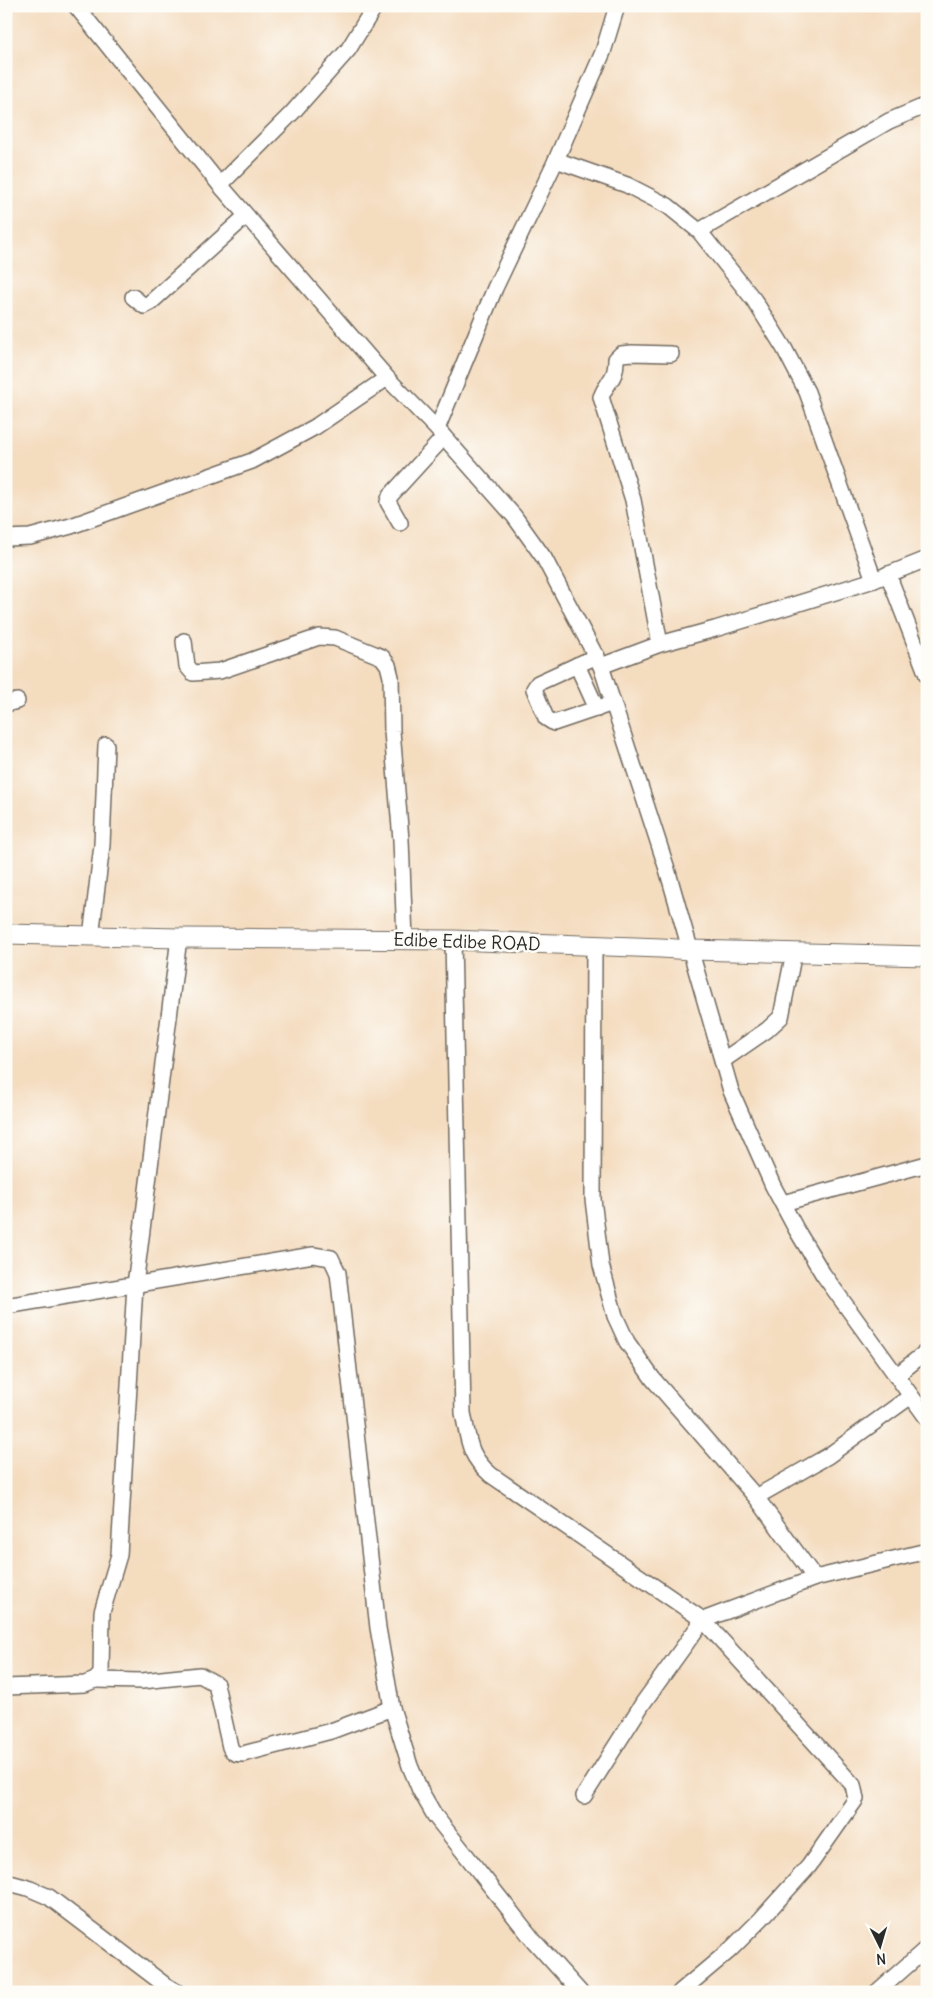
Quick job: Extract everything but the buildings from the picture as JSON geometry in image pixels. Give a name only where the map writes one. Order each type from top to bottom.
[{"type":"main road","name":"Edibe Edibe ROAD","points":[[6,934],[91,937],[453,940],[691,950],[927,956]]},
{"type":"street","points":[[76,6],[246,216],[387,378],[440,433],[514,516],[544,558],[599,661],[643,791],[731,1091],[773,1186],[823,1274],[927,1418]]},
{"type":"street","points":[[220,185],[292,113],[348,50],[375,6]]},
{"type":"street","points":[[400,523],[388,502],[390,496],[440,433],[495,288],[556,160],[603,52],[617,6]]},
{"type":"street","points":[[699,231],[889,121],[927,105]]},
{"type":"street","points":[[556,160],[627,185],[668,206],[699,231],[754,300],[784,348],[807,392],[881,577],[927,675]]},
{"type":"street","points":[[133,297],[144,306],[150,303],[246,216]]},
{"type":"street","points":[[660,644],[632,500],[601,396],[616,372],[616,360],[621,354],[671,354]]},
{"type":"street","points":[[6,538],[30,537],[71,526],[252,461],[315,427],[387,378]]},
{"type":"street","points":[[614,703],[554,723],[546,718],[534,689],[538,683],[577,665],[599,661],[715,629],[881,577],[927,559]]},
{"type":"street","points":[[184,641],[187,666],[193,672],[220,671],[319,637],[335,638],[382,657],[388,665],[391,677],[392,731],[401,840],[405,939]]},
{"type":"street","points":[[577,665],[597,709]]},
{"type":"street","points":[[91,937],[102,845],[106,745]]},
{"type":"street","points":[[6,1687],[85,1684],[95,1680],[102,1674],[103,1604],[119,1555],[135,1285],[179,938]]},
{"type":"street","points":[[453,940],[463,1413],[471,1450],[478,1464],[491,1475],[704,1620],[853,1785],[856,1799],[809,1866],[730,1950],[680,1992]]},
{"type":"street","points":[[594,946],[593,1199],[601,1265],[615,1316],[627,1342],[653,1379],[756,1497],[815,1578]]},
{"type":"street","points":[[722,1061],[767,1030],[781,1017],[794,952]]},
{"type":"street","points":[[784,1203],[927,1164]]},
{"type":"street","points":[[6,1306],[313,1255],[331,1258],[338,1273],[378,1628],[392,1708],[410,1766],[420,1790],[435,1816],[534,1941],[580,1992]]},
{"type":"street","points":[[896,1376],[927,1351]]},
{"type":"street","points":[[756,1497],[828,1456],[911,1396]]},
{"type":"street","points":[[584,1796],[643,1703],[704,1620],[815,1578],[927,1551]]},
{"type":"street","points":[[95,1680],[142,1681],[192,1676],[207,1678],[216,1684],[230,1747],[232,1752],[237,1754],[244,1754],[331,1731],[392,1708]]},
{"type":"street","points":[[6,1882],[48,1896],[165,1985],[177,1992]]},
{"type":"street","points":[[877,1992],[927,1948]]}]
